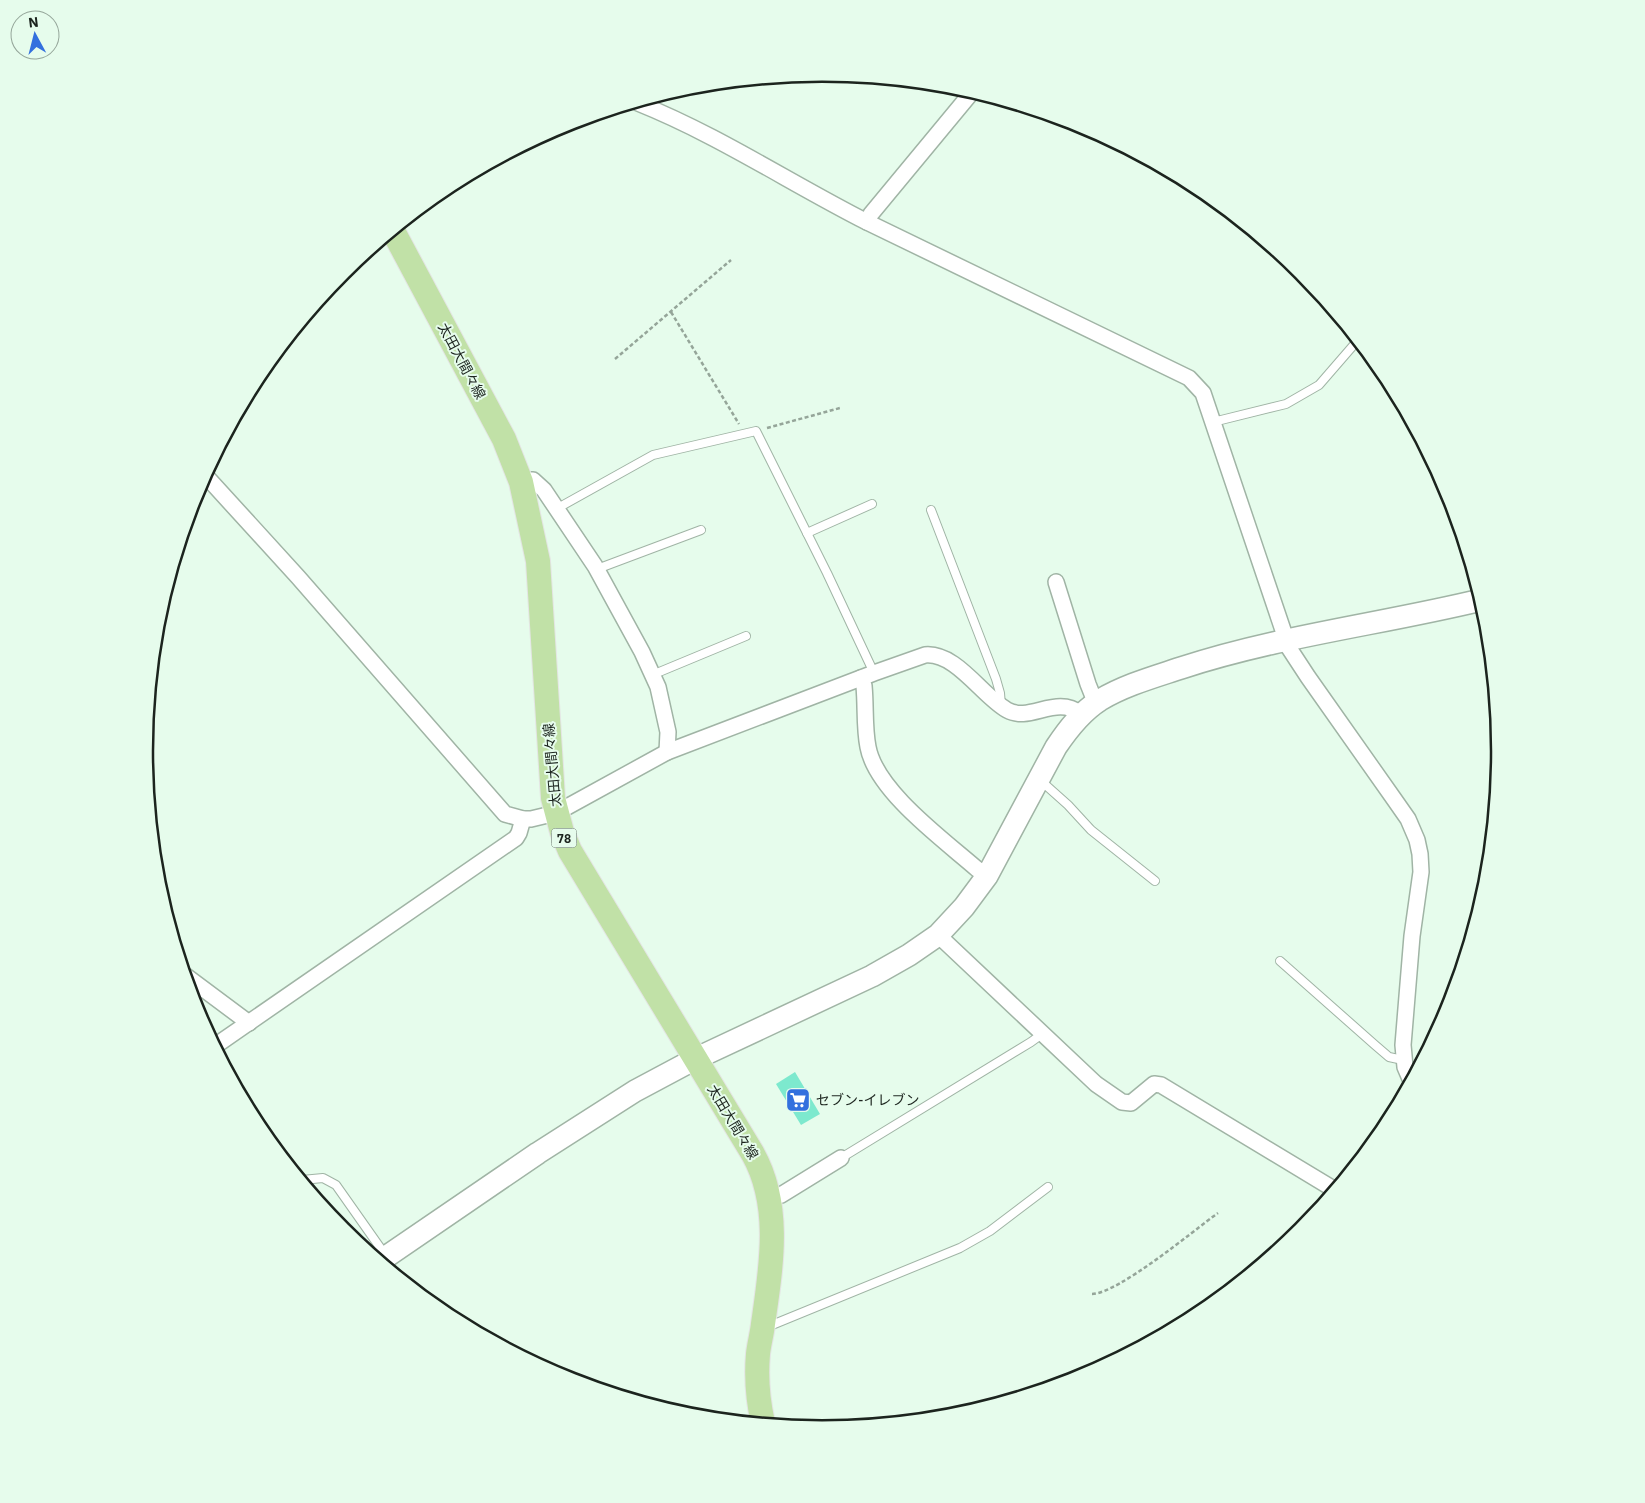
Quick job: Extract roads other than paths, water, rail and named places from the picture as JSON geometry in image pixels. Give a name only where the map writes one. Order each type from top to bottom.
[{"type":"main road","name":"太田大間々線","points":[[396,237],[504,439],[522,482],[538,560],[553,798],[562,832],[570,851],[760,1167],[769,1197],[772,1246],[763,1327],[758,1353],[758,1380],[762,1417]]},
{"type":"street","points":[[867,222],[871,214],[967,98]]},
{"type":"street","points":[[645,106],[687,124],[818,198],[1189,378],[1203,393],[1286,640],[1295,659],[1403,812],[1417,840],[1421,872],[1412,936],[1403,1045],[1404,1060],[1409,1074]]},
{"type":"street","points":[[522,482],[533,480],[538,483],[597,569],[633,636],[658,687],[668,732],[667,752]]},
{"type":"street","points":[[210,481],[298,577],[505,814],[523,819],[541,818],[556,813],[667,752],[917,657],[933,654],[949,661],[1008,711],[1016,713],[1064,706],[1075,709],[1081,714]]},
{"type":"street","points":[[1056,582],[1088,684],[1092,694],[1099,701]]},
{"type":"street","points":[[385,1257],[614,1103],[695,1059],[872,976],[909,955],[938,935],[964,907],[987,876],[1056,747],[1068,729],[1081,714],[1099,701],[1148,679],[1204,660],[1286,640],[1435,612],[1475,602]]},
{"type":"street","points":[[867,675],[864,686],[868,748],[882,777],[898,799],[987,876]]},
{"type":"street","points":[[220,1043],[516,838],[523,819]]},
{"type":"street","points":[[938,935],[1096,1084],[1122,1102],[1131,1103],[1154,1084],[1161,1085],[1330,1187]]},
{"type":"street","points":[[195,983],[249,1024]]},
{"type":"street","points":[[769,1197],[781,1195],[841,1158]]},
{"type":"lane","points":[[1213,422],[1286,404],[1319,385],[1354,345]]},
{"type":"lane","points":[[556,509],[653,455],[756,431],[807,533],[867,675]]},
{"type":"lane","points":[[807,533],[872,504]]},
{"type":"lane","points":[[931,510],[996,679],[1001,706]]},
{"type":"lane","points":[[597,569],[701,530]]},
{"type":"lane","points":[[652,674],[746,636]]},
{"type":"lane","points":[[1039,780],[1061,799],[1090,830],[1155,881]]},
{"type":"lane","points":[[1280,961],[1374,1046],[1390,1057],[1404,1060]]},
{"type":"lane","points":[[841,1158],[1042,1034]]},
{"type":"lane","points":[[309,1179],[323,1178],[336,1186],[380,1253]]},
{"type":"lane","points":[[763,1327],[774,1325],[960,1248],[990,1231],[1048,1187]]},
{"type":"place","name":"セブン-イレブン","points":[[798,1100]]}]
